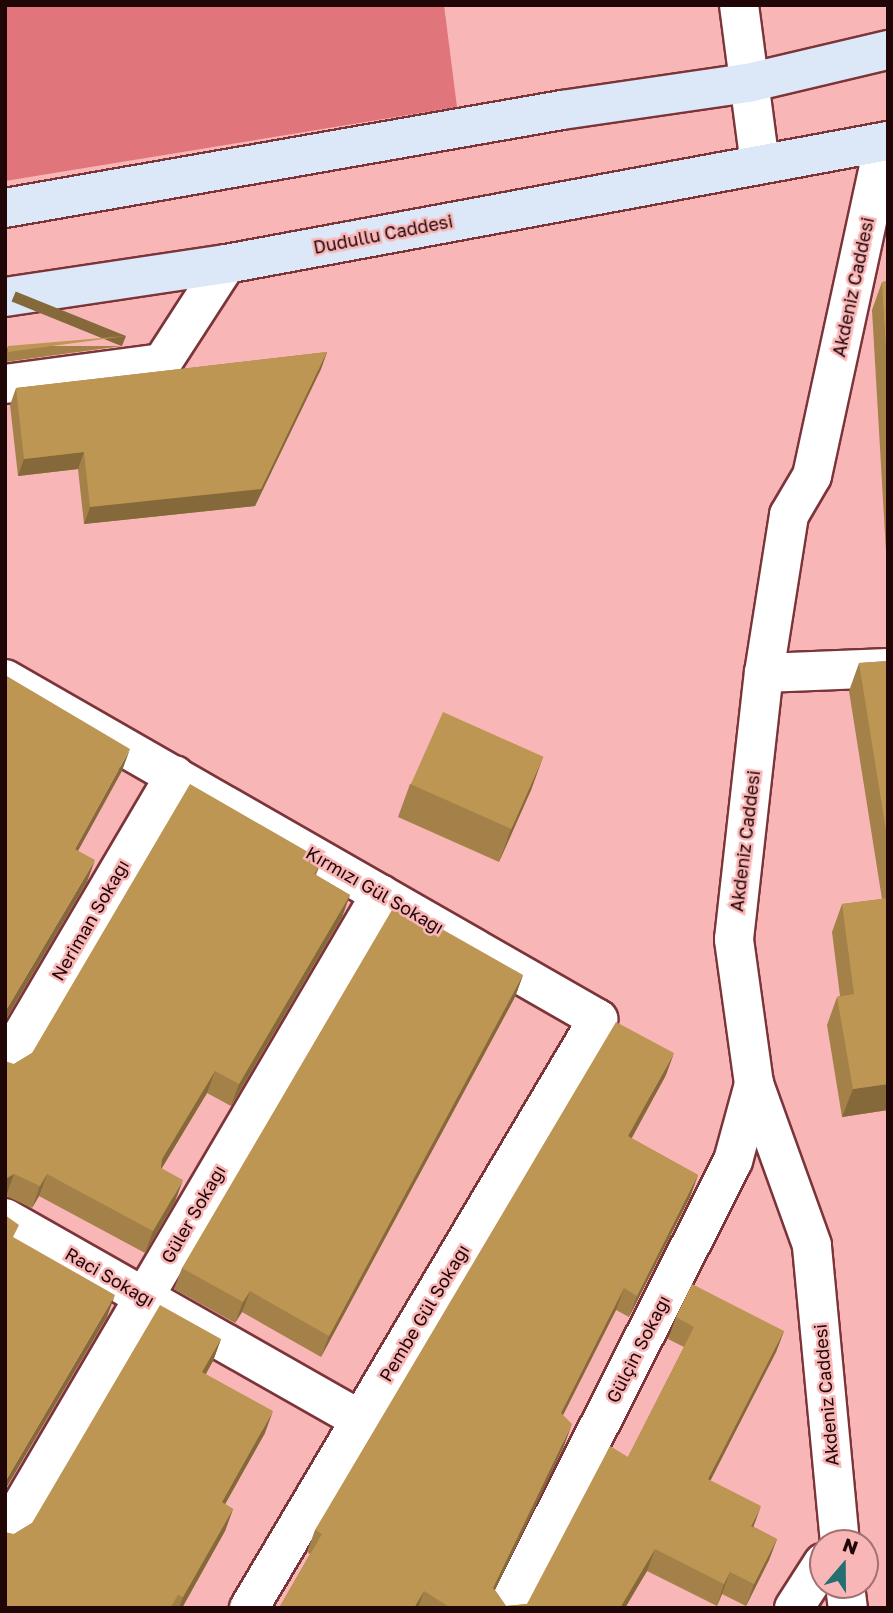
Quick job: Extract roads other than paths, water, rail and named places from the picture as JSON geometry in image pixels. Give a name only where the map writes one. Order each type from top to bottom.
[{"type":"main road","points":[[5,208],[549,113],[748,83],[888,50]]},
{"type":"main road","name":"Dudullu Caddesi","points":[[5,297],[226,264],[886,142]]},
{"type":"street","points":[[738,5],[760,164]]},
{"type":"street","name":"Akdeniz Caddesi","points":[[834,1529],[812,1245],[754,1084],[734,939],[764,673],[789,515],[813,476],[886,142]]},
{"type":"street","points":[[5,384],[162,363],[226,264]]},
{"type":"street","points":[[764,673],[888,668]]},
{"type":"street","name":"Kırmızı Gül Sokağı","points":[[5,679],[598,1019]]},
{"type":"street","name":"Neriman Sokağı","points":[[5,1064],[174,775]]},
{"type":"street","name":"Güler Sokağı","points":[[5,1534],[381,894]]},
{"type":"street","name":"Pembe Gül Sokağı","points":[[249,1608],[598,1019]]},
{"type":"street","name":"Gülçin Sokağı","points":[[507,1608],[733,1161],[754,1084]]},
{"type":"street","name":"Raci Sokağı","points":[[5,1218],[361,1420]]},
{"type":"street","points":[[794,1608],[809,1585]]}]
